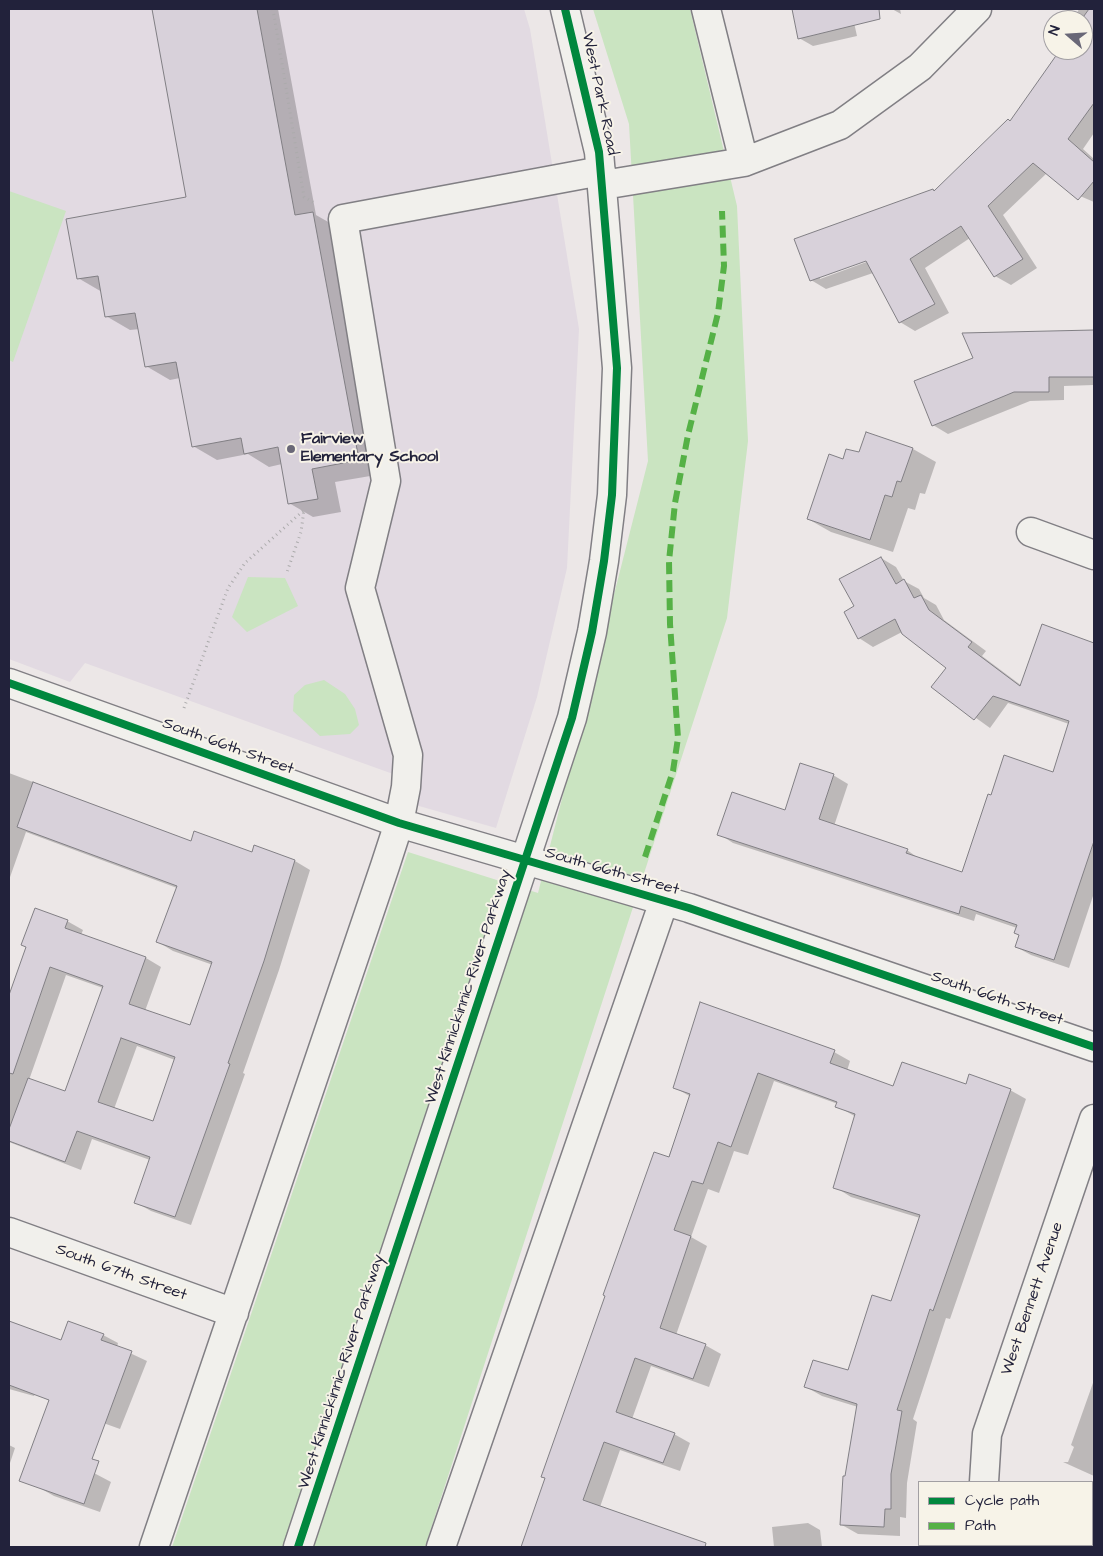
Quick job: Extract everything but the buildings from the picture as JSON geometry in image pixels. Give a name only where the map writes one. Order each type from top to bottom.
[{"type":"street","name":"West Park Road","points":[[565,9],[581,67],[602,178]]},
{"type":"street","points":[[706,9],[744,162]]},
{"type":"street","points":[[154,1547],[399,823],[406,786],[408,755],[360,588],[386,481],[343,219],[602,178],[744,162],[840,124],[920,67],[977,9]]},
{"type":"street","name":"West Kinnickinnic River Parkway","points":[[298,1547],[572,718],[592,632],[605,552],[615,447],[617,368],[602,178]]},
{"type":"street","points":[[1031,532],[1094,555]]},
{"type":"street","name":"South 66th Street","points":[[9,683],[399,823],[664,901],[1094,1047]]},
{"type":"street","points":[[441,1547],[664,901]]},
{"type":"street","name":"West Bennett Avenue","points":[[984,1481],[987,1434],[1094,1118]]},
{"type":"street","name":"South 67th Street","points":[[9,1232],[234,1314]]},
{"type":"path","points":[[273,9],[304,197],[343,219]]},
{"type":"path","points":[[184,708],[228,588],[245,563],[304,510],[301,532],[288,572]]},
{"type":"shaded area","name":"Fairview Elementary School","points":[[9,9],[524,9],[530,29],[579,329],[567,568],[537,697],[496,828],[412,804],[418,783],[85,663],[70,682],[9,659]]},
{"type":"green space","points":[[593,9],[690,9],[737,206],[748,441],[727,618],[425,1547],[172,1547],[408,852],[538,893],[648,461],[629,124]]},
{"type":"green space","points":[[9,191],[66,211],[13,362],[9,360]]},
{"type":"green space","points":[[248,577],[285,578],[298,606],[247,632],[232,617]]},
{"type":"green space","points":[[324,680],[345,694],[355,709],[359,725],[350,734],[320,736],[293,711],[294,695],[305,685]]},
{"type":"marked path","points":[[645,857],[673,771],[678,738],[670,624],[669,561],[675,503],[688,435],[718,313],[724,266],[722,211]]},
{"type":"cycle path","points":[[298,1547],[572,718],[592,632],[604,561],[612,495],[617,368],[599,152],[565,9]]},
{"type":"cycle path","points":[[9,683],[399,823],[689,908],[1094,1047]]},
{"type":"place","name":"Fairview Elementary School","points":[[291,449]]}]
